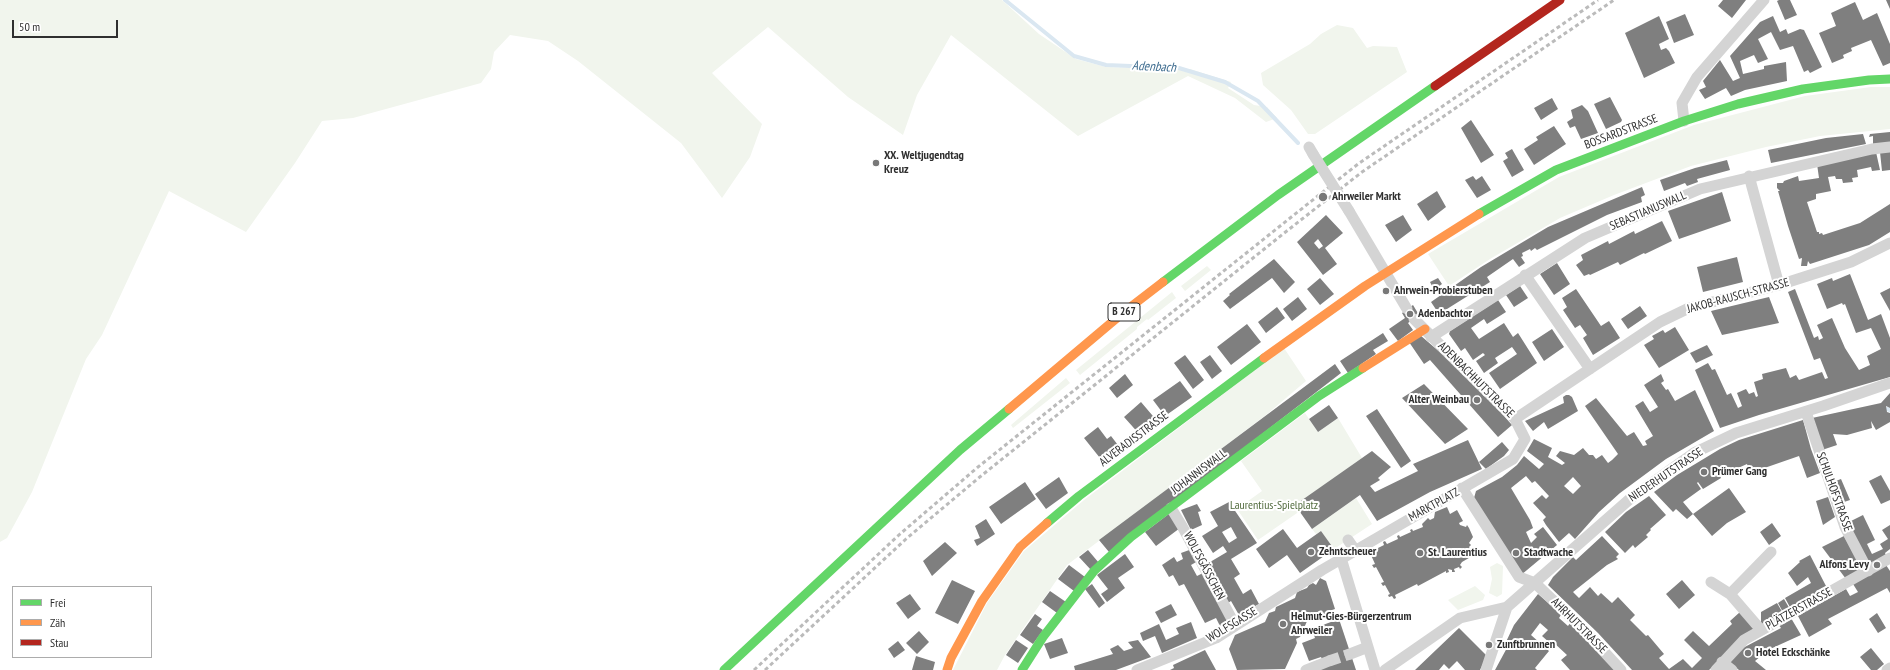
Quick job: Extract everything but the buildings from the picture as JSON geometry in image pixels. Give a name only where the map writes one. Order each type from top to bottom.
[{"type":"street","name":"B 267","points":[[724,670],[960,450],[1124,312],[1278,194],[1560,0]]},
{"type":"street","points":[[1684,121],[1682,103],[1697,77],[1764,0]]},
{"type":"street","name":"BOSSARDSTRASSE","points":[[1386,274],[1504,198],[1556,170],[1684,121],[1738,104],[1803,89],[1869,80],[1890,79]]},
{"type":"street","name":"SEBASTIANUSWALL","points":[[1428,333],[1585,238],[1700,189],[1750,176],[1872,149],[1890,147]]},
{"type":"street","points":[[1311,150],[1407,309]]},
{"type":"street","points":[[1750,176],[1779,285]]},
{"type":"street","name":"JAKOB-RAUSCH-STRASSE","points":[[1515,419],[1660,322],[1689,308],[1779,285],[1851,262],[1890,243]]},
{"type":"street","name":"ALVERADISSTRASSE","points":[[947,670],[951,658],[982,601],[1020,547],[1079,496],[1211,396],[1365,286],[1386,274]]},
{"type":"street","points":[[1525,275],[1590,369]]},
{"type":"street","name":"ADENBACHHUTSTRASSE","points":[[1414,319],[1515,419],[1525,439],[1513,459],[1462,488]]},
{"type":"street","name":"JOHANNISWALL","points":[[1022,670],[1043,637],[1094,571],[1131,537],[1319,396],[1428,333]]},
{"type":"street","name":"NIEDERHUTSTRASSE","points":[[1535,583],[1568,552],[1631,498],[1694,453],[1736,432],[1806,412],[1890,383]]},
{"type":"street","name":"SCHULHOFSTRASSE","points":[[1806,412],[1845,527],[1868,570]]},
{"type":"street","name":"MARKTPLATZ","points":[[1322,570],[1462,488],[1518,577],[1535,583]]},
{"type":"street","name":"WOLFSGÄSSCHEN","points":[[1171,508],[1235,625]]},
{"type":"street","points":[[1348,540],[1355,550]]},
{"type":"street","points":[[1730,594],[1771,552]]},
{"type":"street","points":[[1341,558],[1375,670]]},
{"type":"street","name":"PLÄTZERSTRASSE","points":[[1719,666],[1744,640],[1890,558]]},
{"type":"street","name":"WOLFSGASSE","points":[[1137,670],[1216,638],[1322,570]]},
{"type":"street","points":[[1711,582],[1730,594],[1761,630]]},
{"type":"street","points":[[1385,670],[1460,618],[1507,608],[1535,583]]},
{"type":"street","name":"AHRHUTSTRASSE","points":[[1535,583],[1584,630],[1622,670]]},
{"type":"street","points":[[1486,670],[1507,608]]},
{"type":"street","points":[[1350,654],[1368,647]]},
{"type":"street","points":[[1306,670],[1328,661]]},
{"type":"street","points":[[1719,666],[1732,670]]},
{"type":"green space","points":[[0,0],[1002,0],[1039,34],[1076,59],[1106,67],[1178,69],[1189,72],[1190,69],[1231,82],[1228,88],[1254,105],[1267,107],[1277,118],[1266,122],[1235,98],[1188,76],[1078,136],[951,35],[917,95],[903,135],[848,97],[768,27],[712,73],[762,124],[750,157],[722,198],[681,143],[578,61],[548,41],[510,35],[494,52],[491,69],[481,83],[353,118],[322,121],[295,163],[246,232],[169,191],[102,335],[86,359],[32,492],[7,538],[0,542]]},
{"type":"green space","points":[[1337,25],[1353,28],[1367,48],[1373,46],[1397,47],[1407,72],[1315,134],[1308,134],[1291,110],[1263,85],[1261,73],[1310,44],[1321,34]]},
{"type":"green space","points":[[1871,87],[1890,87],[1890,129],[1820,136],[1766,147],[1691,166],[1614,195],[1560,218],[1490,259],[1449,286],[1428,254],[1559,177],[1694,125],[1805,96]]},
{"type":"green space","points":[[1207,266],[1211,270],[1185,291],[1181,286]]},
{"type":"green space","points":[[1172,292],[1176,298],[1137,327],[1137,329],[1080,375],[1076,370]]},
{"type":"green space","points":[[1284,348],[1306,381],[1266,415],[1067,565],[1005,655],[997,670],[953,670],[987,603],[1024,551],[1084,500]]},
{"type":"green space","points":[[1066,378],[1070,383],[1013,428],[1011,425]]},
{"type":"green space","name":"Laurentius-Spielplatz","points":[[1305,413],[1318,432],[1338,418],[1362,458],[1296,505],[1300,511],[1258,540],[1237,509],[1262,491],[1241,461]]},
{"type":"green space","points":[[1356,498],[1372,524],[1334,549],[1321,531],[1316,534],[1312,529]]},
{"type":"green space","points":[[1497,563],[1503,566],[1502,594],[1497,597],[1489,593],[1492,579],[1490,567]]},
{"type":"green space","points":[[1475,586],[1485,595],[1483,600],[1458,610],[1448,600]]},
{"type":"waterway","name":"Adenbach","points":[[1005,0],[1074,56],[1106,65],[1179,68],[1225,82],[1258,101],[1298,143]]},
{"type":"tunnel","points":[[1329,661],[1350,654]]},
{"type":"railway","points":[[754,670],[900,534],[978,467],[1358,164],[1598,0]]},
{"type":"railway","points":[[765,670],[906,539],[981,476],[1283,234],[1362,172],[1614,0]]},
{"type":"traffic: fast","points":[[1479,214],[1556,170],[1684,121],[1738,104],[1803,89],[1869,80],[1890,79]]},
{"type":"traffic: fast","points":[[1163,282],[1278,195],[1435,86]]},
{"type":"traffic: fast","points":[[1047,523],[1079,496],[1264,358]]},
{"type":"traffic: fast","points":[[1022,670],[1043,637],[1094,571],[1131,537],[1319,396],[1363,368]]},
{"type":"traffic: fast","points":[[724,670],[960,450],[1009,409]]},
{"type":"traffic: slow","points":[[1264,358],[1365,286],[1479,214]]},
{"type":"traffic: slow","points":[[1009,409],[1124,312],[1163,282]]},
{"type":"traffic: slow","points":[[1363,368],[1425,329]]},
{"type":"traffic: slow","points":[[947,670],[951,658],[982,601],[1020,547],[1047,523]]},
{"type":"traffic: jam","points":[[1435,86],[1560,0]]},
{"type":"place","name":"XX. Weltjugendtag Kreuz","points":[[876,163]]},
{"type":"place","name":"Ahrweiler Markt","points":[[1323,197]]},
{"type":"place","name":"Ahrwein-Probierstuben","points":[[1386,291]]},
{"type":"place","name":"Adenbachtor","points":[[1410,314]]},
{"type":"place","name":"Alter Weinbau","points":[[1477,400]]},
{"type":"place","name":"Prümer Gang","points":[[1704,472]]},
{"type":"place","name":"Zehntscheuer","points":[[1311,552]]},
{"type":"place","name":"St. Laurentius","points":[[1420,553]]},
{"type":"place","name":"Stadtwache","points":[[1516,553]]},
{"type":"place","name":"Alfons Levy","points":[[1877,565]]},
{"type":"place","name":"Helmut-Gies-Bürgerzentrum Ahrweiler","points":[[1283,624]]},
{"type":"place","name":"Zunftbrunnen","points":[[1489,645]]},
{"type":"place","name":"Hotel Eckschänke","points":[[1748,653]]}]
